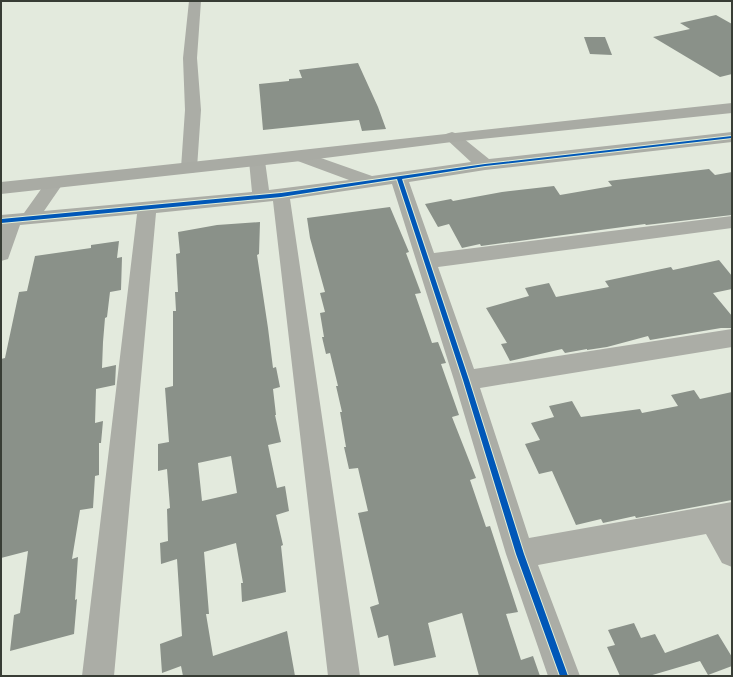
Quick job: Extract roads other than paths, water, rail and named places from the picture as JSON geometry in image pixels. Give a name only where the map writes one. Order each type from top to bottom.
[{"type":"street","points":[[189,168],[193,110],[190,58],[195,1]]},
{"type":"street","points":[[1,188],[257,161],[452,137],[732,108]]},
{"type":"street","points":[[452,137],[485,166]]},
{"type":"street","points":[[14,219],[271,196],[485,166],[732,137]]},
{"type":"street","points":[[301,156],[372,182]]},
{"type":"street","points":[[257,161],[271,196],[344,676]]},
{"type":"street","points":[[399,178],[466,380],[520,554],[564,676]]},
{"type":"street","points":[[1,254],[14,219],[55,182]]},
{"type":"street","points":[[98,676],[147,208]]},
{"type":"street","points":[[426,261],[732,222]]},
{"type":"street","points":[[466,380],[732,338]]},
{"type":"street","points":[[520,554],[722,518],[732,553]]}]
